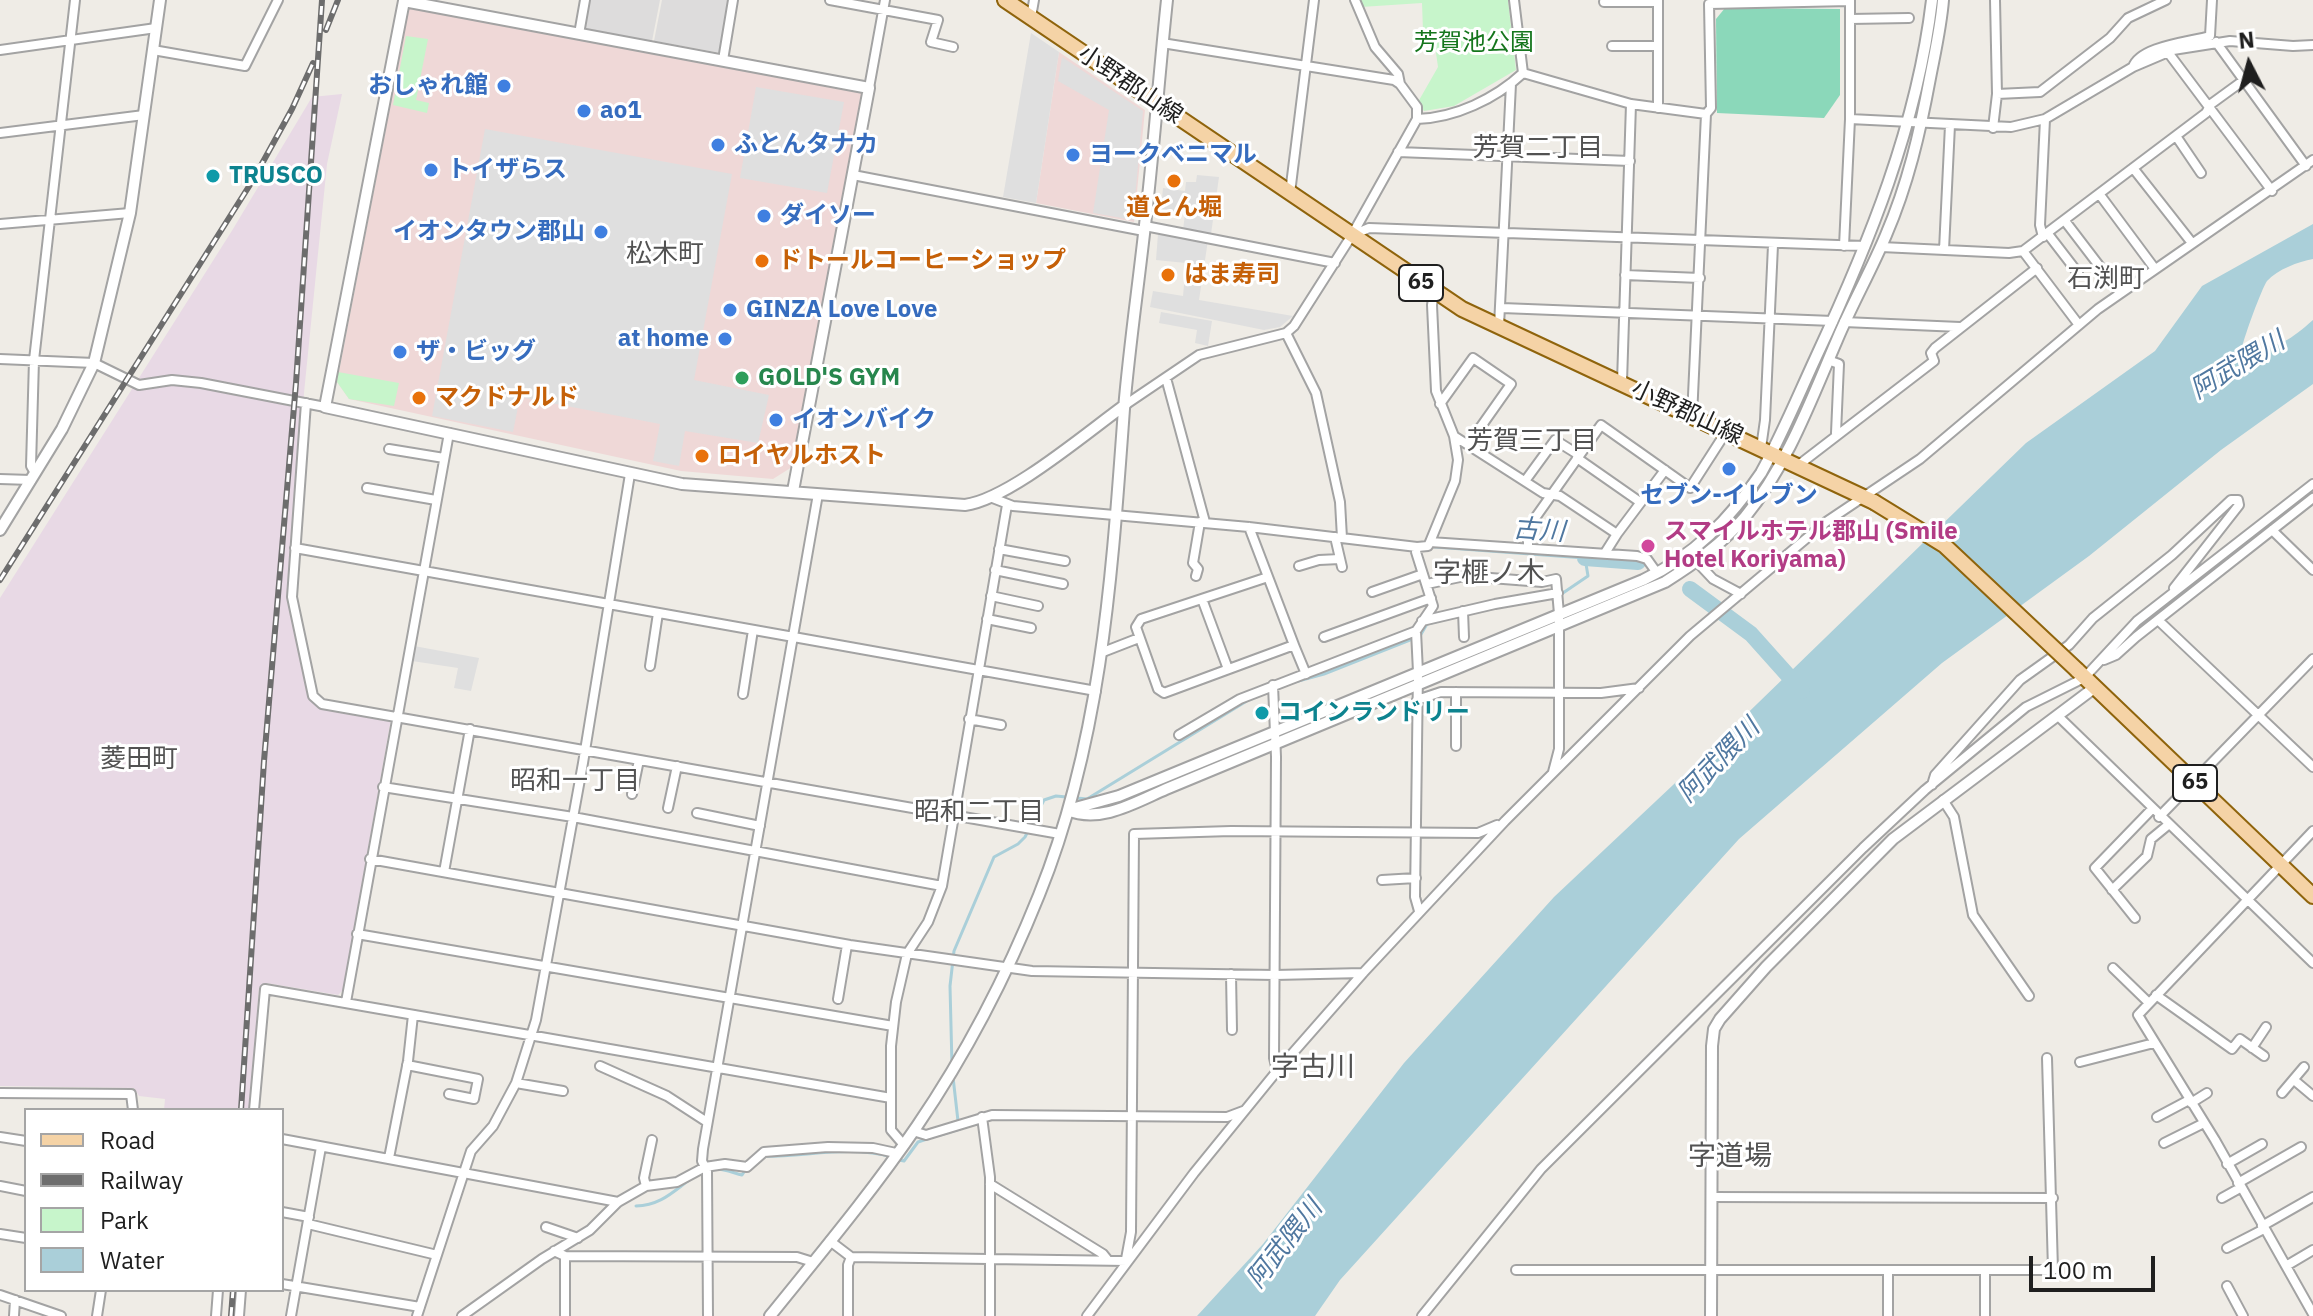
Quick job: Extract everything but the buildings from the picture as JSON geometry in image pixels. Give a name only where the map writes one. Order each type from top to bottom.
[{"type":"main road","name":"小野郡山線","points":[[1005,0],[1462,309],[1868,499],[1944,545],[2313,896]]},
{"type":"street","points":[[33,477],[34,360],[75,0]]},
{"type":"street","points":[[0,530],[76,403],[94,363],[130,213],[160,0]]},
{"type":"street","points":[[153,50],[245,66],[278,0]]},
{"type":"street","points":[[579,34],[585,0]]},
{"type":"street","points":[[723,60],[733,0]]},
{"type":"street","points":[[830,0],[885,5],[938,20],[931,42],[953,47]]},
{"type":"street","points":[[1031,17],[1034,0]]},
{"type":"street","points":[[770,1316],[913,1131],[971,1038],[1007,968],[1040,893],[1068,810],[1103,652],[1167,0]]},
{"type":"street","points":[[1290,194],[1314,0]]},
{"type":"street","points":[[1355,0],[1370,39],[1398,74],[1400,84]]},
{"type":"street","points":[[1514,0],[1523,73]]},
{"type":"street","points":[[1692,417],[1706,114],[1711,108],[1709,4],[1850,0],[1850,119],[1844,246]]},
{"type":"street","points":[[1068,810],[1119,796],[1657,573],[1715,532],[1742,502],[1828,360],[1838,322],[1907,123],[1926,50],[1932,0]]},
{"type":"street","points":[[1068,810],[1082,816],[1095,816],[1275,743],[1665,582],[1724,540],[1758,500],[1771,454],[1838,322],[1881,247],[1904,191],[1921,124],[1943,0]]},
{"type":"street","points":[[1993,128],[1997,94],[1995,0]]},
{"type":"street","points":[[2139,0],[2139,13]]},
{"type":"street","points":[[1997,94],[2040,92],[2110,38],[2128,18],[2166,0]]},
{"type":"street","points":[[1850,119],[1993,128],[2045,119],[2133,67],[2140,57],[2210,36],[2212,0]]},
{"type":"street","points":[[325,407],[404,1],[438,4],[579,34],[869,88]]},
{"type":"street","points":[[1604,2],[1658,1],[1658,108]]},
{"type":"street","points":[[793,491],[885,5]]},
{"type":"street","points":[[1850,19],[1909,18]]},
{"type":"street","points":[[0,50],[156,28]]},
{"type":"street","points":[[2165,50],[2239,41],[2313,45]]},
{"type":"street","points":[[1087,1316],[1126,1261],[1244,1111],[1363,973],[1505,821],[1690,636],[1826,522],[1868,499],[1920,459],[2120,293],[2310,163],[2216,42]]},
{"type":"street","points":[[0,359],[94,363],[139,385],[172,380],[201,383],[682,484],[965,505],[980,503],[1009,488],[1199,355],[1286,333],[1294,326],[1352,235],[1417,119],[1417,107],[1394,80],[1162,43]]},
{"type":"street","points":[[1612,46],[1658,46]]},
{"type":"street","points":[[2165,50],[2272,191]]},
{"type":"street","points":[[1417,119],[1457,113],[1511,84],[1523,73]]},
{"type":"street","points":[[1523,73],[1631,104],[1706,114]]},
{"type":"street","points":[[1881,247],[2023,251],[2206,113],[2209,107],[2244,80]]},
{"type":"street","points":[[1499,326],[1511,84]]},
{"type":"street","points":[[1622,382],[1631,104]]},
{"type":"street","points":[[0,133],[144,115]]},
{"type":"street","points":[[2045,119],[2040,225],[2078,273]]},
{"type":"street","points":[[1944,250],[1950,125]]},
{"type":"street","points":[[2176,136],[2201,173]]},
{"type":"street","points":[[1398,152],[1630,161]]},
{"type":"street","points":[[2133,168],[2192,243]]},
{"type":"street","points":[[853,175],[1335,263]]},
{"type":"street","points":[[2100,195],[2155,269]]},
{"type":"street","points":[[0,224],[130,213]]},
{"type":"street","points":[[2065,221],[2120,293]]},
{"type":"street","points":[[1352,235],[1369,228],[1865,246]]},
{"type":"street","points":[[1771,454],[1765,420],[1773,245]]},
{"type":"street","points":[[2023,251],[2079,325]]},
{"type":"street","points":[[1796,467],[1836,433],[1934,361],[1931,353],[2037,268]]},
{"type":"street","points":[[1625,275],[1700,278]]},
{"type":"street","points":[[990,497],[1007,505],[1428,546],[1455,481],[1458,460],[1454,436],[1440,404],[1435,371],[1434,292]]},
{"type":"street","points":[[1502,308],[1960,327]]},
{"type":"street","points":[[1286,333],[1316,393],[1340,502],[1338,537],[1341,563],[1319,560],[1299,566]]},
{"type":"street","points":[[1440,404],[1473,358],[1511,384],[1468,445]]},
{"type":"street","points":[[1828,360],[1839,364],[1836,433]]},
{"type":"street","points":[[1166,378],[1202,522],[1193,563],[1198,569],[1196,576]]},
{"type":"street","points":[[306,403],[292,597],[313,696],[322,704],[1060,834]]},
{"type":"street","points":[[1528,548],[1528,528],[1601,425],[1690,488],[1726,432]]},
{"type":"street","points":[[346,1002],[449,433]]},
{"type":"street","points":[[1454,436],[1543,493],[1560,496],[1617,534]]},
{"type":"street","points":[[1525,481],[1555,440],[1640,502]]},
{"type":"street","points":[[389,449],[444,458]]},
{"type":"street","points":[[1605,553],[1665,470]]},
{"type":"street","points":[[284,1284],[418,1312],[472,1148],[493,1126],[516,1083],[536,1020],[630,474]]},
{"type":"street","points":[[0,479],[33,477]]},
{"type":"street","points":[[1711,1316],[1712,1046],[1714,1029],[1720,1019],[1766,967],[1893,839],[2058,716],[2099,661],[2137,621],[2313,484]]},
{"type":"street","points":[[367,488],[436,500]]},
{"type":"street","points":[[708,1316],[707,1171],[703,1157],[707,1122],[818,494]]},
{"type":"street","points":[[2099,661],[2116,655],[2313,498]]},
{"type":"street","points":[[1932,785],[1935,775],[2020,680],[2069,645],[2093,618],[2172,555],[2231,500],[2238,500],[2239,505],[2166,598]]},
{"type":"street","points":[[900,1148],[892,1134],[893,1026],[907,954],[928,922],[942,886],[1007,505]]},
{"type":"street","points":[[1249,527],[1306,674]]},
{"type":"street","points":[[2272,530],[2313,570]]},
{"type":"street","points":[[1430,542],[1644,557],[1657,573]]},
{"type":"street","points":[[1417,547],[1433,606],[1416,631],[1415,897],[1419,911]]},
{"type":"street","points":[[295,548],[1096,691]]},
{"type":"street","points":[[999,549],[1065,561]]},
{"type":"street","points":[[1697,562],[1713,579],[1741,594]]},
{"type":"street","points":[[995,570],[1063,584]]},
{"type":"street","points":[[1372,592],[1423,574]]},
{"type":"street","points":[[1427,584],[1465,576],[1542,582],[1556,579],[1559,749],[1553,773]]},
{"type":"street","points":[[1268,577],[1141,619],[1136,627],[1158,689],[1164,693],[1294,645]]},
{"type":"street","points":[[1422,621],[1558,593]]},
{"type":"street","points":[[991,596],[1038,606]]},
{"type":"street","points":[[1324,637],[1431,598]]},
{"type":"street","points":[[1202,599],[1228,669]]},
{"type":"street","points":[[1463,611],[1464,637]]},
{"type":"street","points":[[650,666],[658,613]]},
{"type":"street","points":[[987,619],[1031,628]]},
{"type":"street","points":[[2158,620],[2313,767]]},
{"type":"street","points":[[743,694],[753,630]]},
{"type":"street","points":[[1179,735],[1240,699],[1416,631]]},
{"type":"street","points":[[1103,652],[1139,638]]},
{"type":"street","points":[[2159,817],[2313,659]]},
{"type":"street","points":[[1422,1316],[1541,1169],[1863,848],[1932,785],[2026,707],[2085,679]]},
{"type":"street","points":[[1273,685],[1274,1058],[1277,1071]]},
{"type":"street","points":[[1417,700],[1441,692],[1601,693],[1639,688]]},
{"type":"street","points":[[1456,692],[1456,746]]},
{"type":"street","points":[[2058,716],[2313,963]]},
{"type":"street","points":[[969,719],[1001,725]]},
{"type":"street","points":[[444,872],[470,729]]},
{"type":"street","points":[[632,794],[639,760]]},
{"type":"street","points":[[668,808],[677,766]]},
{"type":"street","points":[[383,787],[573,817],[942,886]]},
{"type":"street","points":[[1943,800],[1954,817],[1973,915],[2029,996]]},
{"type":"street","points":[[2135,918],[2095,868],[2152,809]]},
{"type":"street","points":[[697,813],[760,826]]},
{"type":"street","points":[[1126,1261],[1131,1232],[1134,834],[1275,831],[1478,833],[1505,821]]},
{"type":"street","points":[[2112,890],[2147,856],[2151,839],[2168,825]]},
{"type":"street","points":[[2311,1308],[2138,1015],[2313,831]]},
{"type":"street","points":[[370,859],[847,945],[1032,971],[1275,975],[1363,973]]},
{"type":"street","points":[[1382,880],[1416,878]]},
{"type":"street","points":[[357,934],[893,1026]]},
{"type":"street","points":[[838,999],[847,945]]},
{"type":"street","points":[[2113,968],[2149,1003]]},
{"type":"street","points":[[1231,974],[1232,1030]]},
{"type":"street","points":[[254,1108],[265,989],[891,1098]]},
{"type":"street","points":[[2156,995],[2232,1049],[2240,1039],[2264,1056]]},
{"type":"street","points":[[389,1158],[413,1015]]},
{"type":"street","points":[[2252,1048],[2266,1027]]},
{"type":"street","points":[[2080,1062],[2154,1043]]},
{"type":"street","points":[[1516,1270],[2053,1270],[2047,1058]]},
{"type":"street","points":[[407,1065],[478,1079],[474,1099],[449,1094]]},
{"type":"street","points":[[600,1066],[658,1091],[707,1122]]},
{"type":"street","points":[[2282,1093],[2304,1067]]},
{"type":"street","points":[[2294,1080],[2313,1096]]},
{"type":"street","points":[[516,1083],[563,1091]]},
{"type":"street","points":[[0,1093],[131,1094],[133,1108]]},
{"type":"street","points":[[2157,1117],[2207,1093]]},
{"type":"street","points":[[913,1131],[926,1135],[992,1115],[1227,1117],[1244,1111]]},
{"type":"street","points":[[982,1117],[990,1184],[990,1316]]},
{"type":"street","points":[[2164,1143],[2204,1123]]},
{"type":"street","points":[[0,1137],[24,1141]]},
{"type":"street","points":[[284,1139],[618,1202]]},
{"type":"street","points":[[646,1186],[644,1178],[652,1140]]},
{"type":"street","points":[[2227,1164],[2262,1144]]},
{"type":"street","points":[[291,1316],[321,1147]]},
{"type":"street","points":[[2222,1198],[2301,1147]]},
{"type":"street","points":[[462,1316],[554,1251],[590,1230],[618,1202],[646,1186],[677,1182],[705,1167],[725,1164],[747,1167],[764,1152],[900,1148]]},
{"type":"street","points":[[990,1184],[1107,1259]]},
{"type":"street","points":[[0,1186],[24,1191]]},
{"type":"street","points":[[1711,1197],[2053,1198]]},
{"type":"street","points":[[2227,1248],[2313,1197]]},
{"type":"street","points":[[284,1213],[437,1255]]},
{"type":"street","points":[[546,1227],[578,1238]]},
{"type":"street","points":[[0,1234],[24,1238]]},
{"type":"street","points":[[830,1241],[851,1257],[1126,1261]]},
{"type":"street","points":[[2286,1266],[2313,1250]]},
{"type":"street","points":[[554,1251],[565,1256],[797,1257],[813,1262]]},
{"type":"street","points":[[565,1256],[565,1316]]},
{"type":"street","points":[[848,1316],[848,1265],[851,1257]]},
{"type":"street","points":[[1888,1270],[1888,1316]]},
{"type":"street","points":[[1985,1270],[1985,1316]]},
{"type":"street","points":[[2227,1286],[2243,1316]]},
{"type":"street","points":[[97,1316],[101,1292]]},
{"type":"street","points":[[216,1316],[218,1292]]},
{"type":"street","points":[[239,1316],[241,1292]]},
{"type":"street","points":[[0,1295],[61,1316]]},
{"type":"street","points":[[14,1316],[15,1300]]},
{"type":"shaded area","points":[[590,0],[660,0],[652,41],[584,28]]},
{"type":"shaded area","points":[[662,0],[731,0],[721,53],[654,41]]},
{"type":"shaded area","name":"イオンタウン郡山","points":[[409,8],[862,92],[792,467],[773,479],[681,471],[349,399],[337,382]]},
{"type":"shaded area","points":[[1031,33],[1059,52],[1036,203],[1003,197]]},
{"type":"shaded area","points":[[1059,52],[1145,110],[1134,222],[1036,203]]},
{"type":"shaded area","points":[[1062,57],[1143,111],[1133,220],[1093,213],[1109,110],[1058,81]]},
{"type":"shaded area","points":[[756,87],[844,102],[827,193],[740,178]]},
{"type":"shaded area","points":[[342,94],[327,164],[304,393],[289,599],[308,697],[321,709],[391,719],[343,990],[338,995],[266,983],[259,988],[250,1108],[164,1108],[165,1099],[139,1096],[134,1088],[0,1086],[0,598],[233,229],[312,97]]},
{"type":"shaded area","points":[[485,129],[732,174],[694,380],[769,395],[758,443],[685,431],[679,466],[653,461],[660,424],[520,397],[513,432],[432,416]]},
{"type":"shaded area","points":[[1197,175],[1219,177],[1211,234],[1183,230],[1185,214],[1161,209],[1163,188],[1185,191],[1186,182],[1196,182]]},
{"type":"shaded area","points":[[1160,232],[1208,240],[1199,300],[1293,316],[1280,327],[1264,330],[1150,307],[1153,291],[1183,296],[1186,263],[1156,260]]},
{"type":"shaded area","points":[[1161,312],[1212,321],[1208,346],[1195,343],[1197,330],[1159,323]]},
{"type":"shaded area","points":[[414,646],[479,658],[471,691],[454,688],[458,668],[412,661]]},
{"type":"green space","name":"芳賀池公園","points":[[1358,0],[1508,0],[1516,70],[1454,106],[1424,111],[1418,102],[1438,67],[1435,46],[1423,31],[1422,3],[1361,7]]},
{"type":"green space","points":[[1725,8],[1840,9],[1840,95],[1824,118],[1717,113],[1716,19]]},
{"type":"green space","points":[[406,36],[428,39],[416,100],[429,103],[427,113],[393,105]]},
{"type":"green space","points":[[338,372],[399,383],[394,406],[349,399],[337,382]]},
{"type":"water","name":"阿武隈川","points":[[2313,224],[2313,259],[2288,267],[2267,281],[2242,348],[2264,348],[2281,343],[2313,320],[2313,384],[2221,450],[2089,556],[1942,663],[1739,839],[1340,1280],[1315,1316],[1197,1316],[1263,1244],[1404,1063],[1554,897],[2026,443],[2155,351],[2202,286]]},
{"type":"waterway","name":"古川","points":[[1435,547],[1585,558],[1588,576],[1560,595]]},
{"type":"waterway","name":"古川","points":[[1585,558],[1638,562]]},
{"type":"waterway","name":"古川","points":[[1690,589],[1751,634],[1802,691]]},
{"type":"waterway","points":[[1291,683],[1324,674],[1420,636],[1427,624],[1443,620]]},
{"type":"waterway","points":[[952,1066],[950,986],[954,951],[994,857],[1025,837],[1044,800],[1056,796],[1087,799],[1250,699]]},
{"type":"waterway","points":[[953,1077],[958,1121]]},
{"type":"waterway","points":[[940,1135],[960,1129]]},
{"type":"waterway","points":[[899,1160],[904,1161],[918,1142],[933,1137]]},
{"type":"waterway","points":[[748,1162],[754,1156],[840,1152],[892,1157]]},
{"type":"waterway","points":[[636,1206],[660,1200],[706,1171],[720,1169],[742,1175],[746,1169]]},
{"type":"railway","points":[[241,1108],[264,761],[296,383],[322,0]]},
{"type":"railway","points":[[326,30],[338,0]]},
{"type":"railway","points":[[0,580],[253,180],[313,63]]},
{"type":"railway","points":[[231,1316],[233,1292]]},
{"type":"place","name":"おしゃれ館","points":[[504,86]]},
{"type":"place","name":"ao1","points":[[584,111]]},
{"type":"place","name":"ふとんタナカ","points":[[718,145]]},
{"type":"place","name":"ヨークベニマル","points":[[1073,155]]},
{"type":"place","name":"トイザらス","points":[[431,170]]},
{"type":"place","name":"TRUSCO","points":[[213,176]]},
{"type":"place","name":"道とん堀","points":[[1174,181]]},
{"type":"place","name":"ダイソー","points":[[764,216]]},
{"type":"place","name":"イオンタウン郡山","points":[[601,232]]},
{"type":"place","name":"ドトールコーヒーショップ","points":[[762,261]]},
{"type":"place","name":"はま寿司","points":[[1168,275]]},
{"type":"place","name":"GINZA Love Love","points":[[730,310]]},
{"type":"place","name":"at home","points":[[725,339]]},
{"type":"place","name":"ザ・ビッグ","points":[[400,352]]},
{"type":"place","name":"GOLD'S GYM","points":[[742,378]]},
{"type":"place","name":"マクドナルド","points":[[419,398]]},
{"type":"place","name":"イオンバイク","points":[[776,420]]},
{"type":"place","name":"ロイヤルホスト","points":[[702,456]]},
{"type":"place","name":"セブン-イレブン","points":[[1729,469]]},
{"type":"place","name":"スマイルホテル郡山 (Smile Hotel Koriyama)","points":[[1648,546]]},
{"type":"place","name":"コインランドリー","points":[[1262,713]]},
{"type":"district","name":"芳賀二丁目","points":[[1538,148]]},
{"type":"district","name":"松木町","points":[[665,254]]},
{"type":"district","name":"石渕町","points":[[2106,279]]},
{"type":"district","name":"芳賀三丁目","points":[[1532,441]]},
{"type":"district","name":"字榧ノ木","points":[[1489,574]]},
{"type":"district","name":"菱田町","points":[[139,759]]},
{"type":"district","name":"昭和一丁目","points":[[575,781]]},
{"type":"district","name":"昭和二丁目","points":[[979,812]]},
{"type":"district","name":"字古川","points":[[1313,1068]]},
{"type":"district","name":"字道場","points":[[1730,1157]]}]
